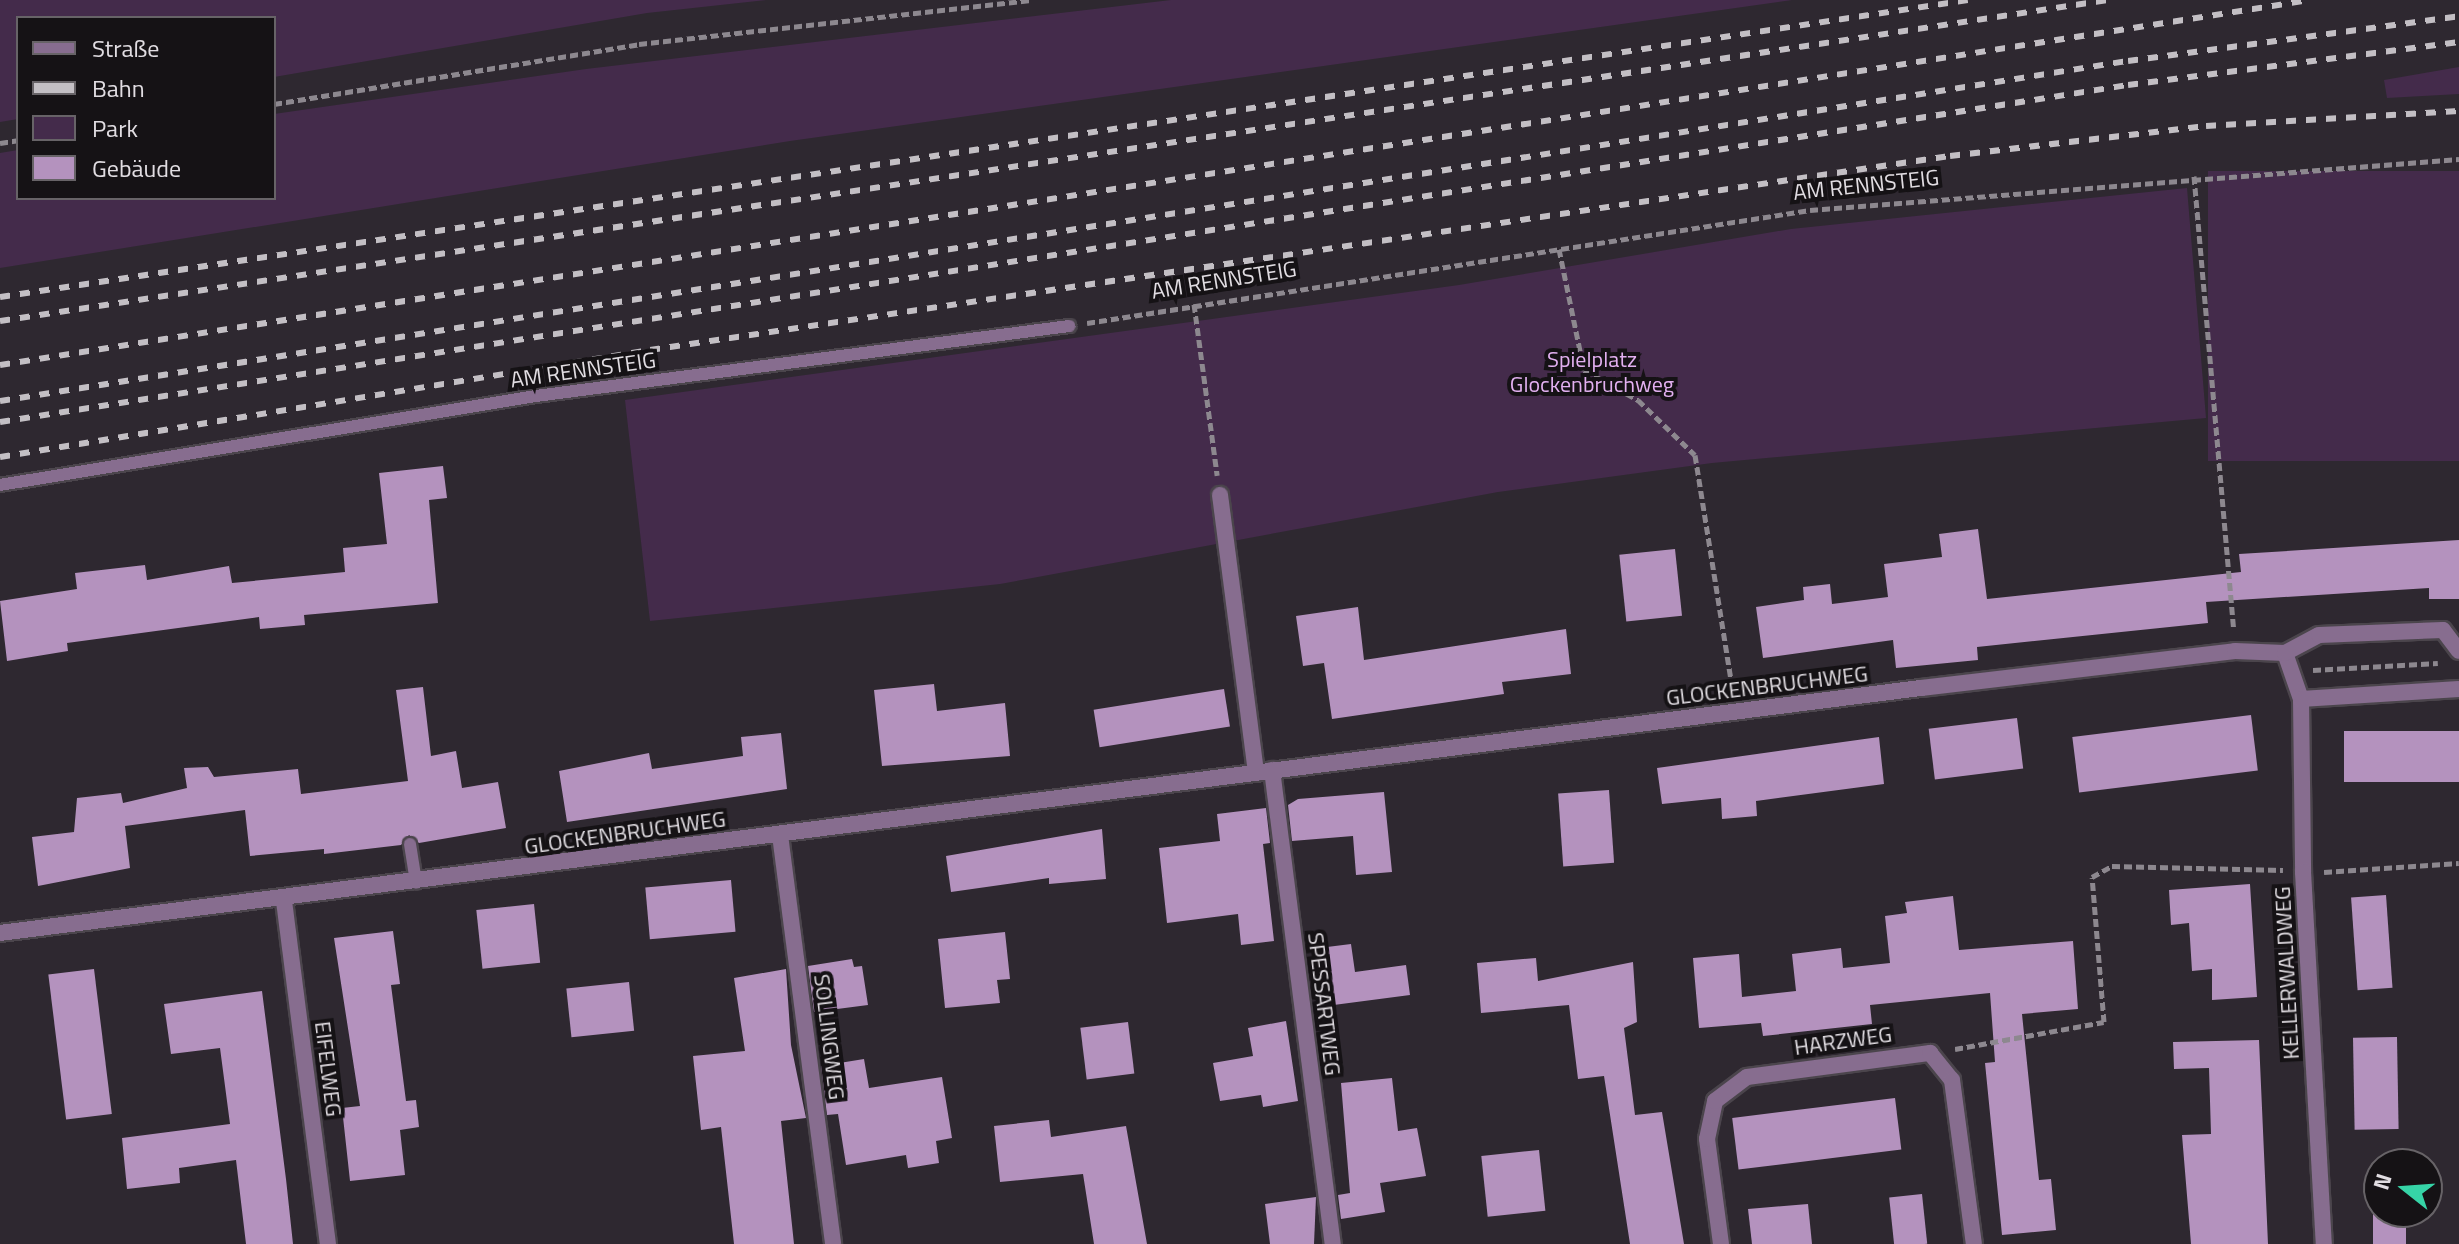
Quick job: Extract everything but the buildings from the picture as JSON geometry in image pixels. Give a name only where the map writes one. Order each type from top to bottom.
[{"type":"street","points":[[1220,495],[1264,772]]},
{"type":"street","name":"GLOCKENBRUCHWEG","points":[[0,933],[284,901],[1737,712],[2235,651],[2285,653],[2319,635],[2443,630],[2459,651]]},
{"type":"street","points":[[2285,653],[2301,699],[2459,689]]},
{"type":"street","name":"KELLERWALDWEG","points":[[2301,699],[2303,872],[2324,1244]]},
{"type":"street","name":"SPESSARTWEG","points":[[1264,772],[1333,1244]]},
{"type":"street","name":"SOLLINGWEG","points":[[780,835],[833,1244]]},
{"type":"street","name":"EIFELWEG","points":[[284,901],[328,1244]]},
{"type":"street","points":[[1930,1053],[1952,1080],[1974,1244]]},
{"type":"street","name":"HARZWEG","points":[[1721,1244],[1707,1139],[1715,1101],[1747,1077],[1930,1053]]},
{"type":"lane","name":"AM RENNSTEIG","points":[[0,485],[536,396],[1069,326]]},
{"type":"lane","points":[[410,844],[416,883]]},
{"type":"path","points":[[276,104],[639,44],[1031,0]]},
{"type":"path","name":"AM RENNSTEIG","points":[[1069,326],[1194,304],[1810,210],[2194,176],[2459,159]]},
{"type":"path","points":[[2194,176],[2235,651]]},
{"type":"path","points":[[1559,249],[1584,370],[1638,400],[1695,455],[1737,712]]},
{"type":"path","points":[[1194,304],[1220,495]]},
{"type":"path","points":[[2292,671],[2444,663]]},
{"type":"path","points":[[1930,1053],[2104,1022],[2092,877],[2112,866],[2303,872],[2459,863]]},
{"type":"green space","points":[[0,0],[766,0],[647,13],[276,77],[276,16],[16,16],[16,119],[0,122]]},
{"type":"green space","points":[[1171,0],[1792,0],[790,141],[0,268],[0,153],[16,150],[16,200],[276,200],[276,114],[586,69]]},
{"type":"green space","points":[[2459,67],[2459,94],[2387,98],[2384,80]]},
{"type":"green space","points":[[2208,171],[2459,171],[2459,461],[2208,461]]},
{"type":"green space","name":"Spielplatz Glockenbruchweg","points":[[2187,188],[2206,418],[1712,463],[1498,492],[1000,584],[650,621],[625,400],[1459,285],[1791,229]]},
{"type":"railway","points":[[0,297],[1968,0]]},
{"type":"railway","points":[[0,321],[2108,0]]},
{"type":"railway","points":[[0,365],[2310,0]]},
{"type":"railway","points":[[0,401],[2128,61],[2459,16]]},
{"type":"railway","points":[[0,422],[2128,85],[2459,42]]},
{"type":"railway","points":[[0,457],[650,350],[1950,156],[2206,126],[2459,111]]}]
